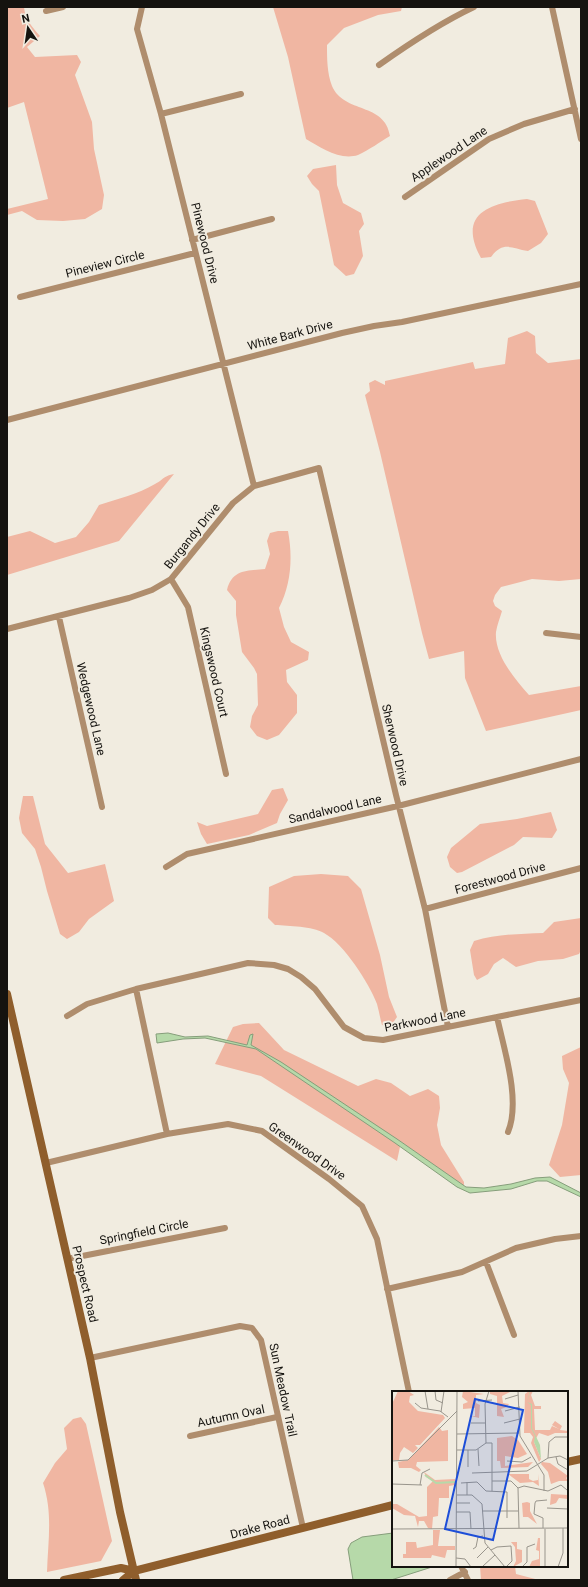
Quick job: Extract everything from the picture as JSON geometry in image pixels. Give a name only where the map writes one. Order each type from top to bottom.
[{"type":"street","points":[[46,12],[63,7]]},
{"type":"street","name":"Pinewood Drive","points":[[142,7],[137,29],[161,114],[254,486]]},
{"type":"street","points":[[379,65],[417,38],[452,17],[474,7]]},
{"type":"street","points":[[552,7],[581,139]]},
{"type":"street","points":[[161,114],[241,94]]},
{"type":"street","name":"Applewood Lane","points":[[405,197],[489,139],[524,124],[575,109]]},
{"type":"street","points":[[192,240],[272,219]]},
{"type":"street","name":"Pineview Circle","points":[[20,297],[195,252]]},
{"type":"street","name":"White Bark Drive","points":[[7,420],[342,333],[402,322],[581,284]]},
{"type":"street","name":"Burgandy Drive","points":[[7,629],[59,617],[129,598],[152,590],[171,579],[233,503],[254,486],[319,468]]},
{"type":"street","name":"Sherwood Drive","points":[[319,468],[398,806],[425,909],[448,1027]]},
{"type":"street","name":"Kingswood Court","points":[[171,579],[188,607],[226,774]]},
{"type":"street","name":"Wedgewood Lane","points":[[59,617],[102,807]]},
{"type":"street","points":[[546,633],[581,637]]},
{"type":"street","name":"Sandalwood Lane","points":[[166,867],[187,854],[398,806],[581,759]]},
{"type":"street","name":"Forestwood Drive","points":[[425,909],[581,868]]},
{"type":"street","name":"Parkwood Lane","points":[[68,1016],[86,1004],[136,989],[248,963],[274,964],[288,969],[301,977],[314,989],[344,1027],[364,1038],[383,1040],[581,1000]]},
{"type":"street","points":[[136,989],[167,1134]]},
{"type":"street","name":"Prospect Road","points":[[7,994],[90,1358],[120,1512],[136,1580]]},
{"type":"street","points":[[497,1017],[512,1084],[511,1123],[508,1132]]},
{"type":"street","name":"Greenwood Drive","points":[[46,1163],[167,1134],[228,1124],[262,1131],[329,1179],[362,1206],[377,1239],[409,1391]]},
{"type":"street","name":"Springfield Circle","points":[[67,1259],[225,1228]]},
{"type":"street","points":[[388,1288],[462,1272],[516,1248],[555,1239],[581,1236]]},
{"type":"street","points":[[486,1262],[514,1335]]},
{"type":"street","name":"Sun Meadow Trail","points":[[90,1358],[240,1326],[252,1328],[261,1340],[303,1528]]},
{"type":"street","name":"Autumn Oval","points":[[190,1436],[277,1417]]},
{"type":"street","points":[[568,1462],[581,1459]]},
{"type":"street","name":"Drake Road","points":[[123,1580],[134,1571],[392,1505]]},
{"type":"street","name":"Drake Road","points":[[64,1580],[121,1568],[134,1571]]},
{"type":"street","points":[[450,1580],[464,1569],[468,1580]]},
{"type":"shaded area","points":[[7,7],[24,7],[27,19],[40,36],[27,47],[35,57],[77,55],[81,62],[75,75],[92,122],[94,149],[104,195],[102,209],[85,219],[63,221],[37,220],[22,211],[7,215],[7,209],[48,199],[24,102],[7,108]]},
{"type":"shaded area","points":[[273,7],[402,7],[401,11],[378,15],[344,28],[327,45],[329,76],[332,86],[338,95],[345,101],[381,118],[387,125],[390,136],[362,153],[351,156],[337,155],[306,139],[288,57]]},
{"type":"shaded area","points":[[336,165],[337,185],[343,203],[361,213],[364,224],[359,231],[363,256],[354,274],[346,276],[334,265],[319,191],[307,176],[313,169]]},
{"type":"shaded area","points":[[527,199],[535,201],[548,234],[541,243],[528,251],[512,247],[503,247],[495,252],[491,257],[481,258],[475,243],[473,231],[475,221],[489,208],[500,204]]},
{"type":"shaded area","points":[[527,331],[535,336],[536,353],[548,363],[581,359],[581,579],[559,581],[532,579],[501,587],[495,595],[493,601],[495,606],[502,611],[496,629],[496,641],[506,666],[529,695],[581,686],[581,710],[486,731],[465,678],[464,651],[429,659],[365,395],[370,391],[369,383],[375,380],[385,385],[385,381],[473,362],[475,369],[505,364],[508,338]]},
{"type":"shaded area","points":[[174,474],[119,541],[7,575],[7,537],[30,531],[55,543],[76,537],[89,522],[99,505],[142,491],[165,477]]},
{"type":"shaded area","points":[[288,531],[291,561],[286,590],[279,608],[284,627],[291,642],[309,652],[308,660],[286,670],[287,682],[297,695],[297,713],[279,735],[267,740],[257,736],[250,727],[252,716],[258,705],[257,674],[242,652],[236,615],[236,601],[227,590],[229,583],[233,578],[242,572],[265,569],[270,554],[267,541],[270,533]]},
{"type":"shaded area","points":[[283,788],[288,800],[277,823],[249,835],[207,844],[201,834],[197,822],[207,826],[258,814],[272,790]]},
{"type":"shaded area","points":[[23,796],[33,796],[45,844],[68,873],[105,864],[114,901],[89,919],[79,932],[67,939],[60,934],[35,849],[22,833],[19,818]]},
{"type":"shaded area","points":[[551,812],[557,830],[552,838],[523,837],[514,845],[462,872],[457,873],[450,867],[447,857],[451,848],[480,824],[517,819]]},
{"type":"shaded area","points":[[321,874],[348,876],[361,889],[380,955],[389,997],[397,1017],[390,1027],[382,1025],[377,1004],[362,975],[332,938],[313,929],[275,925],[268,918],[269,887],[294,876]]},
{"type":"shaded area","points":[[581,918],[581,950],[579,954],[563,959],[538,961],[516,967],[503,958],[494,964],[488,974],[477,980],[474,975],[470,950],[474,941],[499,936],[543,933],[554,922]]},
{"type":"shaded area","points":[[259,1023],[284,1050],[358,1086],[376,1079],[391,1083],[410,1096],[428,1089],[439,1096],[440,1108],[437,1125],[441,1145],[464,1182],[464,1186],[401,1142],[397,1161],[261,1076],[215,1064],[233,1027],[243,1024]]},
{"type":"shaded area","points":[[168,1033],[185,1037],[208,1036],[247,1045],[250,1035],[253,1034],[251,1045],[281,1062],[466,1187],[484,1188],[511,1184],[535,1178],[550,1177],[581,1193],[581,1197],[547,1181],[537,1181],[511,1189],[470,1193],[457,1187],[256,1049],[205,1038],[183,1039],[157,1043],[156,1034]]},
{"type":"shaded area","points":[[581,1047],[581,1175],[560,1177],[549,1165],[562,1125],[569,1083],[563,1069],[562,1056]]},
{"type":"shaded area","points":[[81,1417],[86,1424],[112,1541],[101,1561],[47,1572],[49,1516],[43,1483],[55,1463],[67,1449],[64,1428],[73,1419]]},
{"type":"shaded area","points":[[392,1533],[392,1567],[432,1567],[391,1580],[353,1580],[348,1549],[351,1543],[362,1537]]},
{"type":"shaded area","points":[[480,1567],[515,1567],[516,1574],[539,1580],[481,1580]]}]
